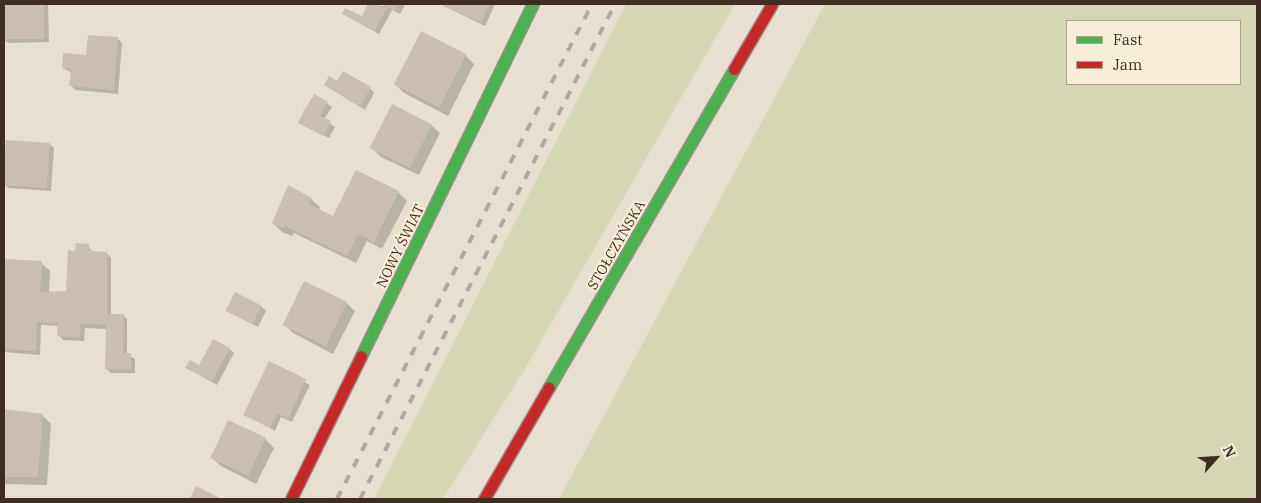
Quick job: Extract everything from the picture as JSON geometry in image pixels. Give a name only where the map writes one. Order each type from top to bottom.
[{"type":"street","name":"NOWY ŚWIAT","points":[[291,499],[533,4]]},
{"type":"street","name":"STOŁCZYŃSKA","points":[[484,499],[772,4]]},
{"type":"green space","points":[[626,4],[735,4],[525,369],[443,499],[374,499]]},
{"type":"green space","points":[[825,4],[1257,4],[1257,499],[559,499]]},
{"type":"building","points":[[4,4],[44,4],[44,39],[4,39]]},
{"type":"building","points":[[368,4],[387,8],[374,31],[342,14],[345,8],[362,16]]},
{"type":"building","points":[[381,4],[399,4],[395,11]]},
{"type":"building","points":[[440,4],[489,4],[481,23]]},
{"type":"building","points":[[421,31],[466,54],[439,108],[394,84]]},
{"type":"building","points":[[88,35],[118,37],[114,90],[69,86],[71,69],[62,68],[63,53],[86,55]]},
{"type":"building","points":[[343,71],[371,87],[360,107],[324,85],[329,76],[337,81]]},
{"type":"building","points":[[314,94],[328,102],[320,116],[331,121],[323,136],[298,123],[305,108],[313,111],[306,108]]},
{"type":"building","points":[[392,104],[432,124],[410,168],[370,148]]},
{"type":"building","points":[[6,140],[50,143],[47,188],[4,185]]},
{"type":"building","points":[[356,170],[399,191],[374,242],[358,234],[347,256],[285,226],[283,228],[272,223],[288,185],[312,198],[309,204],[333,216]]},
{"type":"building","points":[[76,243],[89,244],[89,251],[107,252],[107,314],[124,314],[123,353],[131,353],[131,369],[105,369],[106,325],[81,324],[79,337],[57,336],[58,323],[37,322],[36,351],[4,349],[4,259],[42,261],[40,292],[66,291],[68,250],[75,251]]},
{"type":"building","points":[[304,281],[347,302],[326,346],[283,325]]},
{"type":"building","points":[[235,292],[262,306],[252,324],[225,311]]},
{"type":"building","points":[[213,339],[230,348],[212,381],[185,368],[190,360],[199,365]]},
{"type":"building","points":[[269,361],[306,379],[288,419],[277,413],[270,428],[243,415]]},
{"type":"building","points":[[4,409],[43,414],[38,477],[4,477]]},
{"type":"building","points":[[228,420],[266,438],[248,476],[210,458]]},
{"type":"building","points":[[196,486],[222,499],[190,499]]},
{"type":"railway","points":[[337,499],[592,4]]},
{"type":"railway","points":[[360,499],[615,4]]},
{"type":"traffic: fast","points":[[361,356],[533,4]]},
{"type":"traffic: fast","points":[[549,387],[734,69]]},
{"type":"traffic: jam","points":[[734,69],[772,4]]},
{"type":"traffic: jam","points":[[291,499],[361,356]]},
{"type":"traffic: jam","points":[[484,499],[549,387]]}]
